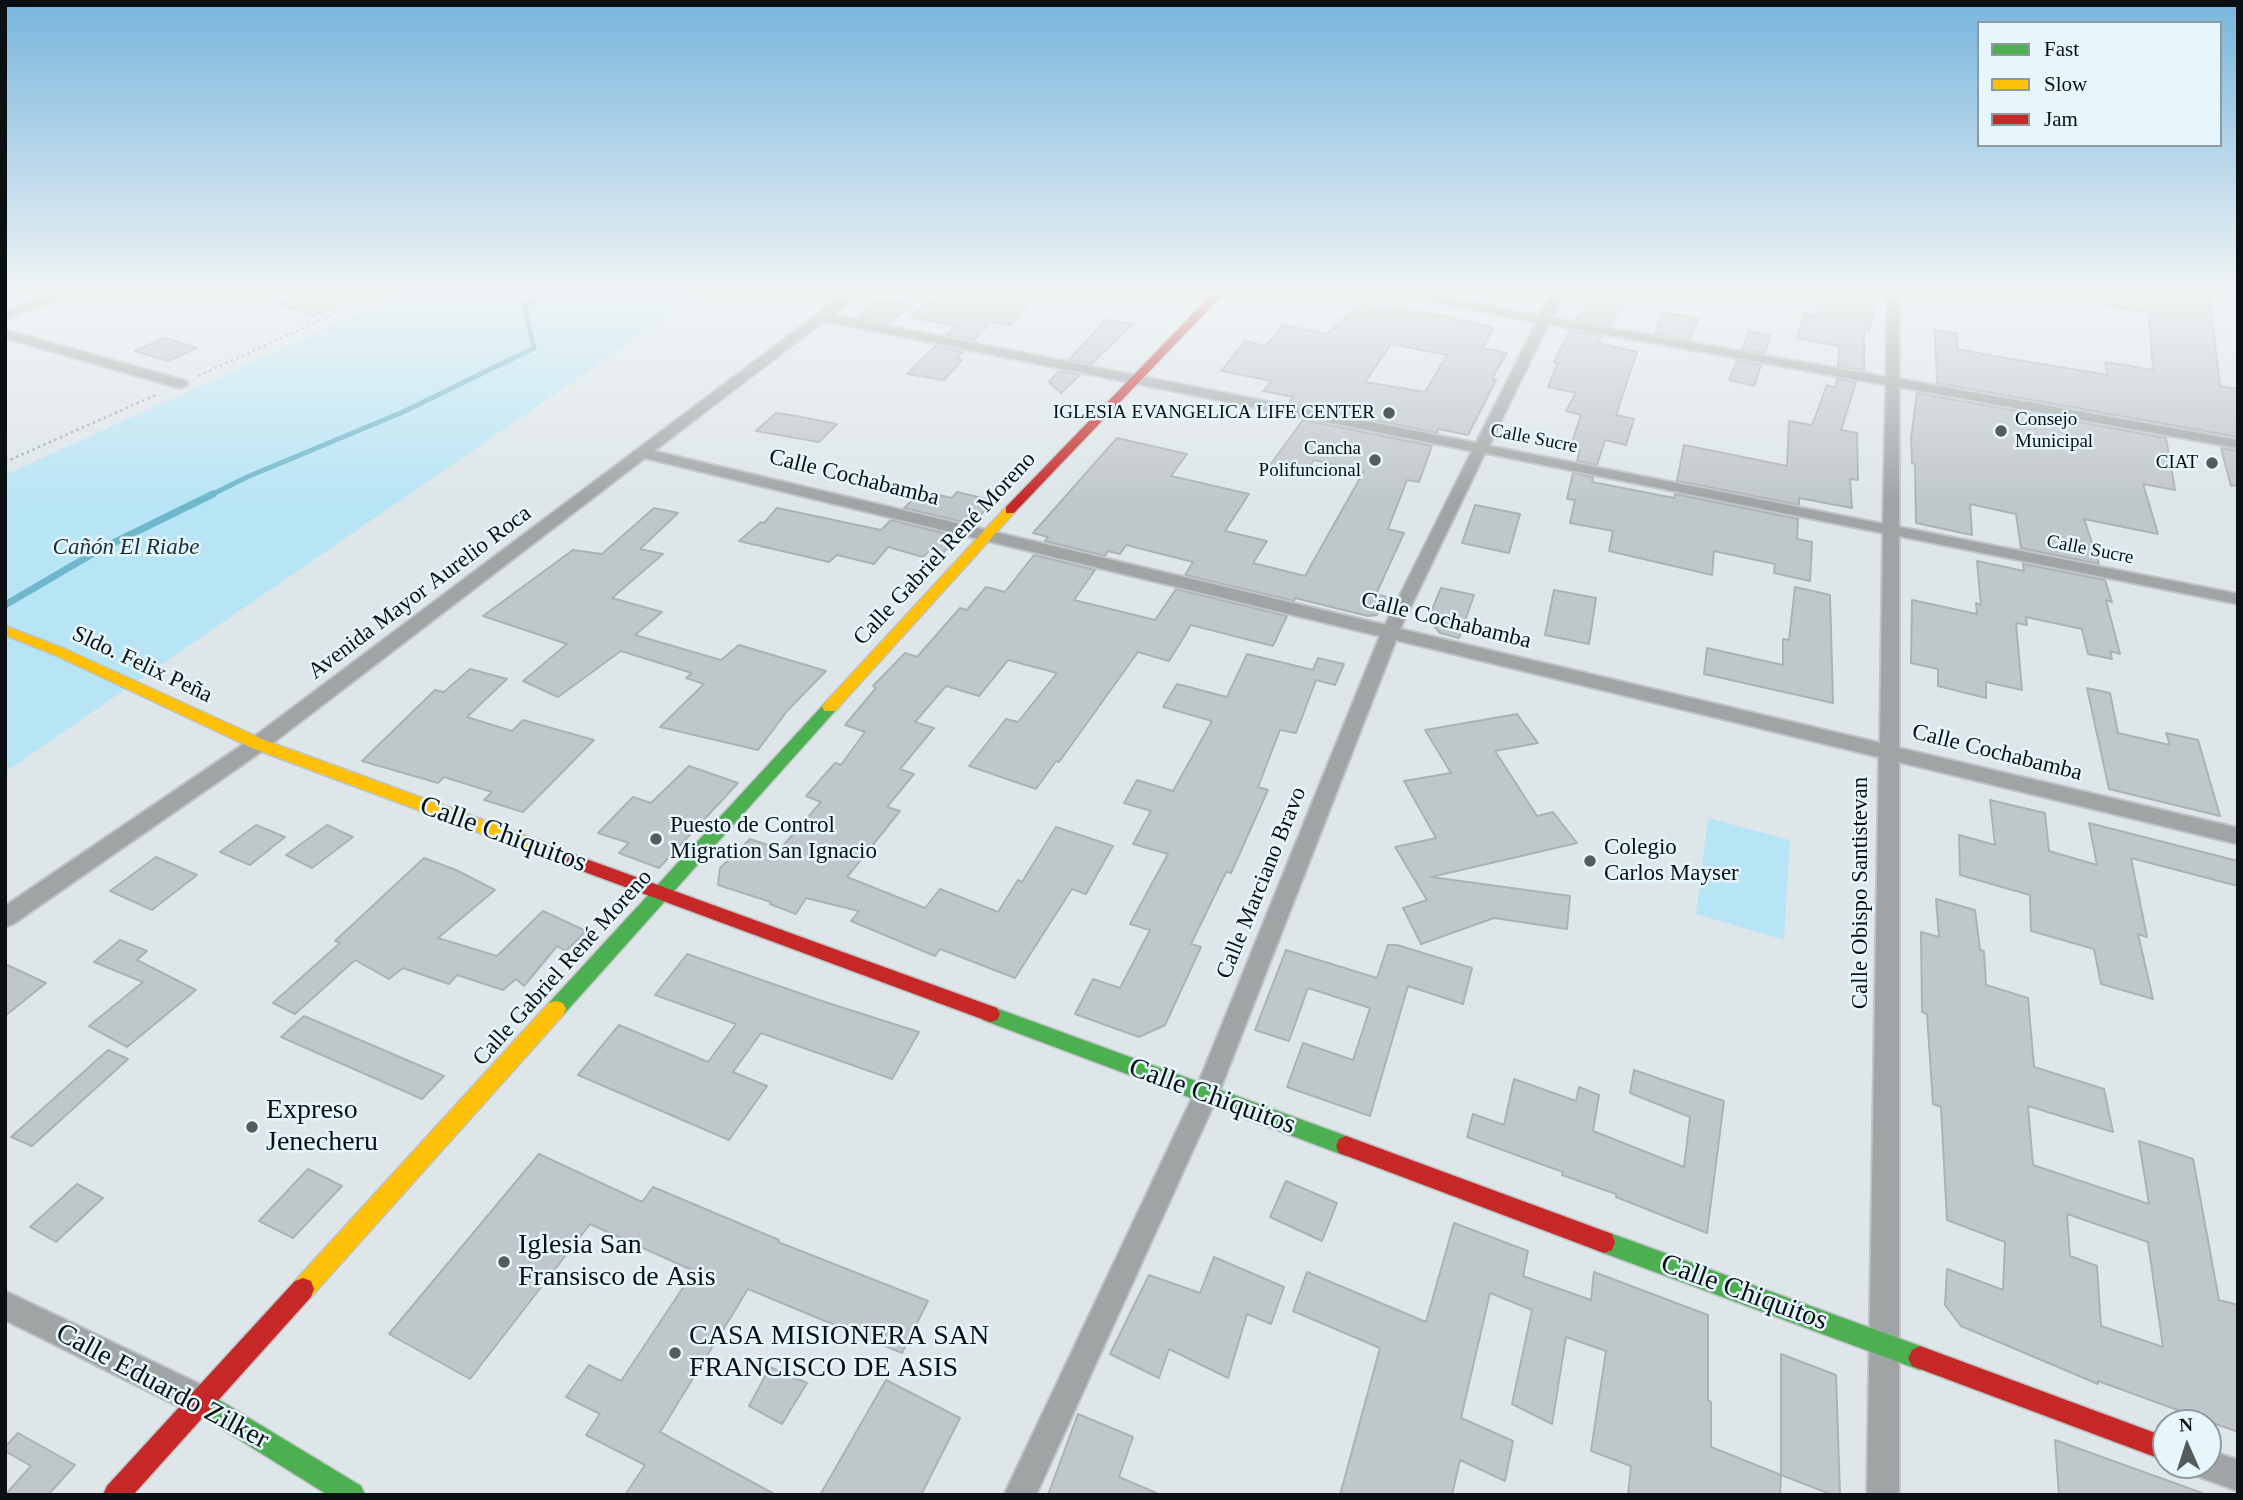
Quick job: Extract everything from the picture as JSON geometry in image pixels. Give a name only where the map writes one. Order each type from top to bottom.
[{"type":"street","points":[[104,362],[181,384]]},
{"type":"street","name":"Avenida Mayor Aurelio Roca","points":[[5,918],[258,744],[763,362]]},
{"type":"street","name":"Calle Sucre","points":[[1050,362],[2238,599]]},
{"type":"street","name":"Calle Gabriel René Moreno","points":[[116,1495],[986,535],[1152,362]]},
{"type":"street","name":"Calle Marciano Bravo","points":[[1020,1495],[1206,1095],[1390,632],[1523,362]]},
{"type":"street","points":[[1776,362],[2238,444]]},
{"type":"street","name":"Calle Obispo Santistevan","points":[[1883,1495],[1892,362]]},
{"type":"street","name":"Calle Cochabamba","points":[[643,453],[2238,836]]},
{"type":"street","name":"Sldo. Felix Peña","points":[[5,630],[60,652],[258,744]]},
{"type":"street","name":"Calle Chiquitos","points":[[258,744],[2152,1444]]},
{"type":"street","name":"Calle Eduardo Zilker","points":[[5,1305],[201,1401],[352,1495]]},
{"type":"green space","name":"Cañón El Riabe","points":[[252,362],[602,362],[5,772],[5,475]]},
{"type":"green space","points":[[1708,818],[1790,840],[1784,940],[1696,914]]},
{"type":"building","points":[[919,362],[960,362],[944,380],[907,374]]},
{"type":"building","points":[[1228,362],[1379,362],[1365,382],[1425,392],[1443,362],[1502,362],[1492,379],[1496,380],[1468,435],[1438,429],[1437,433],[1289,403],[1293,397],[1263,391],[1272,381],[1221,371]]},
{"type":"building","points":[[1554,362],[1634,362],[1616,415],[1634,419],[1626,445],[1605,440],[1597,465],[1577,461],[1580,450],[1570,448],[1581,415],[1566,411],[1576,393],[1548,387],[1558,363]]},
{"type":"building","points":[[1737,362],[1761,365],[1754,386],[1729,380]]},
{"type":"building","points":[[1838,362],[1864,362],[1864,370],[1838,366]]},
{"type":"building","points":[[1936,362],[2030,362],[2108,375],[2105,362],[2153,370],[2152,362],[2217,362],[2220,386],[2238,389],[2238,437],[1937,383]]},
{"type":"building","points":[[1059,371],[1080,375],[1061,393],[1049,382]]},
{"type":"building","points":[[1837,379],[1856,382],[1841,430],[1857,433],[1858,480],[1850,479],[1852,508],[1799,498],[1799,505],[1677,481],[1684,445],[1787,466],[1789,421],[1812,425],[1827,385],[1836,388]]},
{"type":"building","points":[[1917,393],[2166,438],[2175,490],[2143,484],[2158,534],[2084,519],[2099,564],[2021,548],[2016,514],[1970,504],[1972,535],[1916,523],[1915,464],[1912,463],[1911,438]]},
{"type":"building","points":[[776,413],[837,424],[819,442],[756,431]]},
{"type":"building","points":[[1303,420],[1432,446],[1419,482],[1407,480],[1388,529],[1404,533],[1376,594],[1387,597],[1377,615],[1368,616],[1295,598],[1294,601],[1185,575],[1193,562],[1126,545],[1120,554],[1108,551],[1105,556],[1045,541],[1048,537],[1033,533],[1117,438],[1187,454],[1171,476],[1249,494],[1225,531],[1267,541],[1253,563],[1305,576],[1364,471],[1314,460],[1303,477],[1267,469]]},
{"type":"building","points":[[2221,448],[2238,451],[2238,485],[2231,486]]},
{"type":"building","points":[[1573,473],[1593,477],[1592,482],[1674,498],[1675,494],[1798,519],[1797,539],[1812,542],[1810,581],[1774,573],[1775,564],[1714,551],[1712,575],[1609,551],[1613,531],[1570,523],[1575,500],[1567,499]]},
{"type":"building","points":[[922,491],[952,498],[957,492],[995,501],[971,524],[904,508]]},
{"type":"building","points":[[1475,505],[1520,514],[1509,553],[1462,543]]},
{"type":"building","points":[[654,508],[678,513],[640,549],[663,554],[612,598],[662,612],[635,635],[721,660],[739,645],[826,671],[787,711],[758,750],[660,727],[704,684],[686,678],[692,673],[621,651],[558,697],[523,681],[567,644],[483,616],[573,550],[602,554]]},
{"type":"building","points":[[777,508],[881,530],[891,520],[958,537],[943,553],[931,549],[923,557],[888,547],[874,564],[837,555],[829,562],[739,541],[761,522],[764,523]]},
{"type":"building","points":[[1034,555],[1095,570],[1074,600],[1155,620],[1176,589],[1287,616],[1273,646],[1191,625],[1169,661],[1138,652],[1059,762],[1056,761],[1036,789],[969,766],[1006,719],[1018,722],[1057,673],[1008,660],[979,696],[946,686],[915,722],[934,728],[900,769],[914,774],[887,807],[900,811],[847,877],[925,908],[940,889],[998,912],[1018,880],[1022,882],[1056,827],[1113,846],[1086,894],[1072,889],[1015,978],[940,949],[935,956],[851,921],[859,911],[806,898],[796,914],[770,904],[771,902],[718,885],[720,868],[750,839],[780,849],[821,802],[806,796],[835,763],[841,765],[865,732],[845,725],[876,688],[873,686],[905,653],[917,657],[960,608],[967,610],[986,587],[1005,592]]},
{"type":"building","points":[[1977,561],[2024,571],[2023,564],[2105,580],[2112,602],[2106,600],[2120,654],[2110,651],[2112,659],[2088,654],[2082,629],[2026,617],[2027,625],[2016,623],[2022,690],[1986,682],[1986,698],[1938,686],[1938,669],[1911,663],[1912,600],[1977,614],[1976,603],[1981,605]]},
{"type":"building","points":[[1795,587],[1830,595],[1833,703],[1704,674],[1707,648],[1783,665],[1783,639],[1789,640]]},
{"type":"building","points":[[1441,588],[1474,595],[1459,638],[1440,633],[1428,619]]},
{"type":"building","points":[[1554,590],[1596,598],[1589,644],[1545,635]]},
{"type":"building","points":[[1247,654],[1313,670],[1318,658],[1344,664],[1335,685],[1316,680],[1296,733],[1280,730],[1258,787],[1268,790],[1231,873],[1226,872],[1191,944],[1201,947],[1165,1025],[1139,1037],[1075,1014],[1093,979],[1120,988],[1150,930],[1130,924],[1168,854],[1133,844],[1151,811],[1124,803],[1137,780],[1173,791],[1212,721],[1163,707],[1177,684],[1227,697]]},
{"type":"building","points":[[470,669],[507,679],[467,717],[512,731],[523,720],[594,740],[523,812],[484,800],[492,792],[444,777],[438,783],[362,761],[435,690],[444,692]]},
{"type":"building","points":[[2087,688],[2110,693],[2118,733],[2170,745],[2166,733],[2198,740],[2220,816],[2109,789]]},
{"type":"building","points":[[1517,714],[1538,743],[1495,751],[1537,816],[1553,812],[1577,843],[1431,877],[1570,896],[1567,929],[1494,918],[1421,944],[1403,908],[1427,900],[1395,847],[1436,838],[1404,781],[1451,773],[1425,730]]},
{"type":"building","points":[[689,766],[738,783],[659,868],[619,853],[629,843],[598,833],[633,797],[651,803]]},
{"type":"building","points":[[1990,800],[2045,813],[2049,851],[2097,865],[2089,823],[2238,861],[2238,886],[2131,858],[2147,937],[2138,934],[2153,999],[2101,984],[2094,949],[2031,931],[2030,895],[1960,875],[1959,835],[1995,845]]},
{"type":"building","points":[[256,825],[285,837],[250,865],[220,852]]},
{"type":"building","points":[[327,825],[353,837],[312,868],[286,855]]},
{"type":"building","points":[[156,857],[197,875],[152,910],[110,891]]},
{"type":"building","points":[[424,858],[456,870],[495,890],[438,938],[497,956],[543,911],[586,931],[566,951],[557,946],[524,986],[516,979],[503,990],[457,975],[449,984],[403,968],[389,979],[355,960],[295,1014],[273,1003],[340,943],[335,941]]},
{"type":"building","points":[[1936,899],[1975,910],[1980,950],[1984,951],[1986,985],[2028,998],[2034,1067],[2104,1089],[2113,1132],[2028,1106],[2033,1165],[2149,1204],[2139,1141],[2193,1159],[2219,1300],[2238,1305],[2238,1432],[2222,1426],[2222,1409],[2175,1409],[2098,1381],[2098,1384],[1961,1326],[1945,1305],[1947,1269],[2003,1290],[2005,1242],[1947,1220],[1941,1107],[1933,1104],[1927,1014],[1922,1012],[1921,932],[1939,937]],"holes":[[[2067,1214],[2148,1242],[2163,1347],[2101,1326],[2097,1266],[2070,1256]]]},
{"type":"building","points":[[120,940],[147,951],[137,960],[196,990],[127,1047],[89,1026],[143,982],[94,962]]},
{"type":"building","points":[[1388,945],[1397,945],[1472,968],[1463,1004],[1408,986],[1370,1116],[1287,1087],[1303,1043],[1353,1060],[1370,1008],[1308,988],[1289,1041],[1255,1030],[1286,950],[1377,978]]},
{"type":"building","points":[[687,954],[919,1032],[892,1079],[761,1033],[733,1072],[767,1086],[729,1140],[578,1075],[619,1025],[708,1062],[736,1024],[655,995]]},
{"type":"building","points":[[5,964],[46,983],[5,1016]]},
{"type":"building","points":[[304,1016],[444,1076],[422,1099],[281,1037]]},
{"type":"building","points":[[108,1050],[128,1059],[32,1146],[11,1137]]},
{"type":"building","points":[[1634,1070],[1724,1101],[1707,1233],[1616,1197],[1616,1194],[1562,1175],[1563,1172],[1467,1137],[1473,1114],[1504,1125],[1514,1079],[1576,1101],[1579,1087],[1599,1095],[1593,1131],[1684,1167],[1690,1117],[1630,1093]]},
{"type":"building","points":[[539,1154],[642,1202],[653,1187],[779,1240],[778,1242],[928,1301],[902,1353],[748,1289],[660,1432],[776,1495],[625,1495],[645,1465],[586,1435],[600,1414],[566,1397],[589,1365],[621,1381],[694,1271],[590,1224],[470,1379],[389,1334]]},
{"type":"building","points":[[308,1169],[342,1186],[293,1238],[259,1221]]},
{"type":"building","points":[[1286,1181],[1337,1203],[1322,1241],[1270,1217]]},
{"type":"building","points":[[77,1184],[103,1198],[56,1242],[30,1227]]},
{"type":"building","points":[[1454,1223],[1528,1251],[1523,1276],[1591,1300],[1594,1272],[1708,1315],[1711,1447],[1781,1475],[1780,1495],[1628,1495],[1631,1466],[1591,1451],[1606,1351],[1566,1337],[1552,1424],[1512,1404],[1532,1310],[1490,1293],[1461,1418],[1513,1441],[1505,1481],[1460,1460],[1452,1495],[1340,1495],[1380,1348],[1293,1311],[1307,1272],[1426,1322]]},
{"type":"building","points":[[1214,1257],[1284,1287],[1271,1324],[1247,1314],[1228,1378],[1169,1349],[1159,1378],[1110,1354],[1149,1275],[1200,1293]]},
{"type":"building","points":[[1781,1354],[1836,1375],[1840,1495],[1833,1495],[1781,1475]]},
{"type":"building","points":[[770,1367],[807,1383],[782,1424],[749,1406]]},
{"type":"building","points":[[886,1380],[960,1418],[921,1495],[820,1495]]},
{"type":"building","points":[[1078,1414],[1133,1437],[1119,1477],[1161,1495],[1048,1495]]},
{"type":"building","points":[[18,1433],[75,1465],[48,1495],[5,1495],[31,1466],[5,1451],[5,1447]]},
{"type":"building","points":[[2055,1440],[2152,1475],[2152,1479],[2163,1479],[2202,1493],[2202,1495],[2059,1495]]},
{"type":"waterway","points":[[213,494],[247,477],[403,412],[505,362]]},
{"type":"waterway","points":[[5,605],[99,550],[213,494]]},
{"type":"waterway","points":[[209,496],[213,494]]},
{"type":"traffic: fast","points":[[556,1009],[830,707]]},
{"type":"traffic: fast","points":[[990,1014],[1346,1146]]},
{"type":"traffic: fast","points":[[1604,1242],[1920,1358]]},
{"type":"traffic: fast","points":[[201,1401],[352,1495]]},
{"type":"traffic: slow","points":[[830,707],[1010,510]]},
{"type":"traffic: slow","points":[[5,630],[60,652],[258,744],[553,853]]},
{"type":"traffic: slow","points":[[303,1289],[556,1009]]},
{"type":"traffic: jam","points":[[1010,510],[1153,362]]},
{"type":"traffic: jam","points":[[553,853],[990,1014]]},
{"type":"traffic: jam","points":[[1346,1146],[1604,1242]]},
{"type":"traffic: jam","points":[[116,1495],[303,1289]]},
{"type":"traffic: jam","points":[[1920,1358],[2152,1444]]},
{"type":"place","name":"IGLESIA EVANGELICA LIFE CENTER","points":[[1389,413]]},
{"type":"place","name":"Consejo Municipal","points":[[2001,431]]},
{"type":"place","name":"Cancha Polifuncional","points":[[1375,460]]},
{"type":"place","name":"CIAT","points":[[2212,463]]},
{"type":"place","name":"Puesto de Control Migration San Ignacio","points":[[656,839]]},
{"type":"place","name":"Colegio Carlos Mayser","points":[[1590,861]]},
{"type":"place","name":"Expreso Jenecheru","points":[[252,1127]]},
{"type":"place","name":"Iglesia San Fransisco de Asis","points":[[504,1262]]},
{"type":"place","name":"CASA MISIONERA SAN FRANCISCO DE ASIS","points":[[675,1353]]}]
